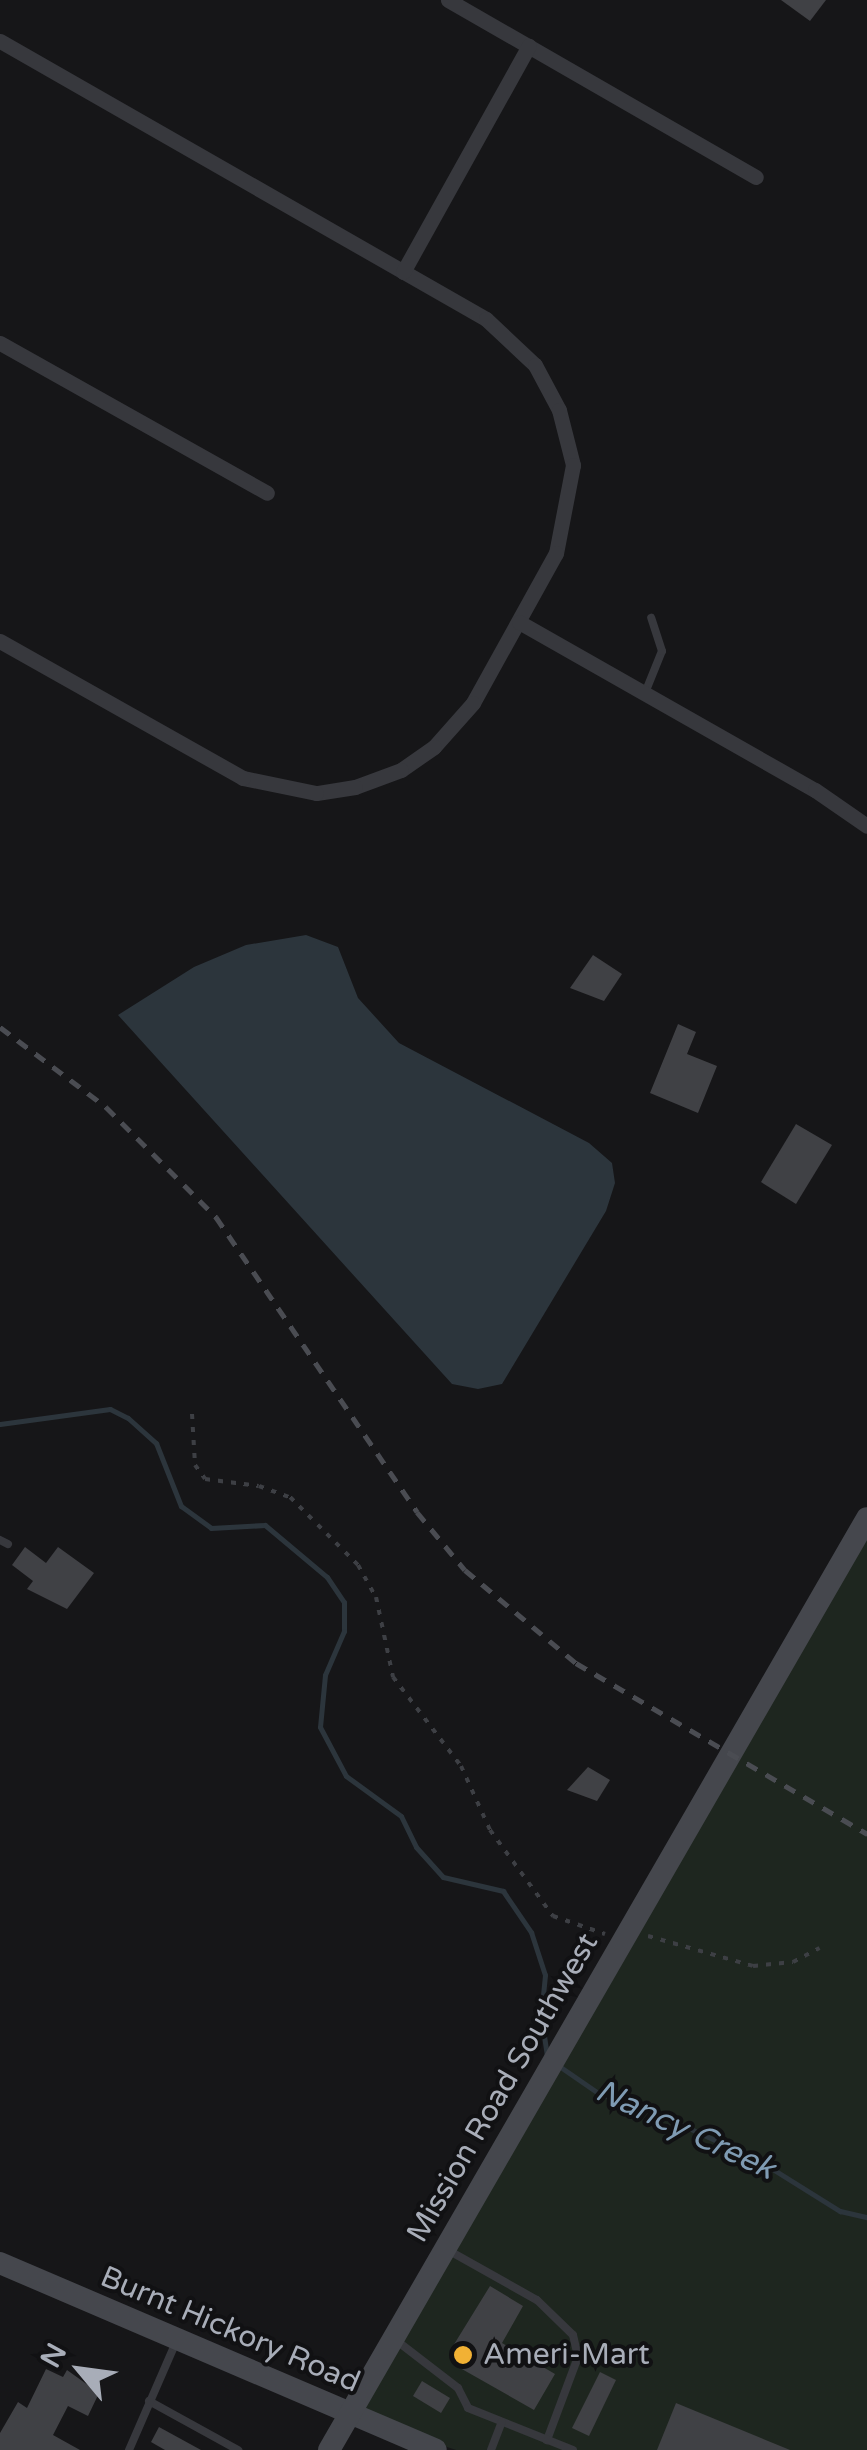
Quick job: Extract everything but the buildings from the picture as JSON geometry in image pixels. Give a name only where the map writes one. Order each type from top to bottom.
[{"type":"main road","name":"Mission Road Southwest","points":[[329,2450],[867,1518]]},
{"type":"main road","name":"Burnt Hickory Road","points":[[0,2263],[176,2342],[436,2450]]},
{"type":"street","points":[[448,0],[756,177]]},
{"type":"street","points":[[0,41],[403,272],[520,346],[559,410],[573,466],[569,512],[556,554],[474,702],[434,747],[386,776],[316,793],[243,778],[0,641]]},
{"type":"street","points":[[403,272],[529,46]]},
{"type":"street","points":[[0,343],[267,493]]},
{"type":"street","points":[[519,622],[866,825]]},
{"type":"lane","points":[[645,693],[662,651],[651,618]]},
{"type":"lane","points":[[445,2248],[537,2300],[573,2335],[578,2356],[548,2440]]},
{"type":"lane","points":[[393,2338],[458,2388],[468,2408],[573,2450]]},
{"type":"lane","points":[[129,2450],[176,2342]]},
{"type":"lane","points":[[148,2402],[238,2450]]},
{"type":"lane","points":[[491,2450],[502,2422]]},
{"type":"path","points":[[192,1414],[196,1466],[204,1480],[259,1486],[290,1498],[358,1565],[376,1597],[393,1678],[462,1766],[490,1830],[553,1916],[753,1966],[793,1962],[820,1948]]},
{"type":"shaded area","points":[[306,935],[338,947],[358,998],[399,1043],[589,1143],[612,1163],[615,1183],[606,1211],[502,1384],[478,1389],[452,1384],[118,1015],[194,967],[246,945]]},
{"type":"shaded area","points":[[867,1539],[867,2450],[456,2450],[349,2414]]},
{"type":"waterway","name":"Nancy Creek","points":[[0,1424],[110,1409],[128,1418],[156,1443],[181,1506],[211,1528],[265,1525],[327,1577],[344,1602],[344,1631],[325,1675],[320,1727],[346,1776],[401,1816],[416,1847],[443,1877],[503,1891],[531,1932],[545,1975],[541,2015],[547,2056]]},
{"type":"waterway","name":"Nancy Creek","points":[[559,2066],[601,2095],[630,2101],[758,2160],[840,2211],[867,2217]]},
{"type":"railway","points":[[0,1027],[106,1107],[216,1217],[417,1512],[465,1570],[576,1663],[867,1834]]},
{"type":"place","name":"Ameri-Mart","points":[[463,2355]]}]
